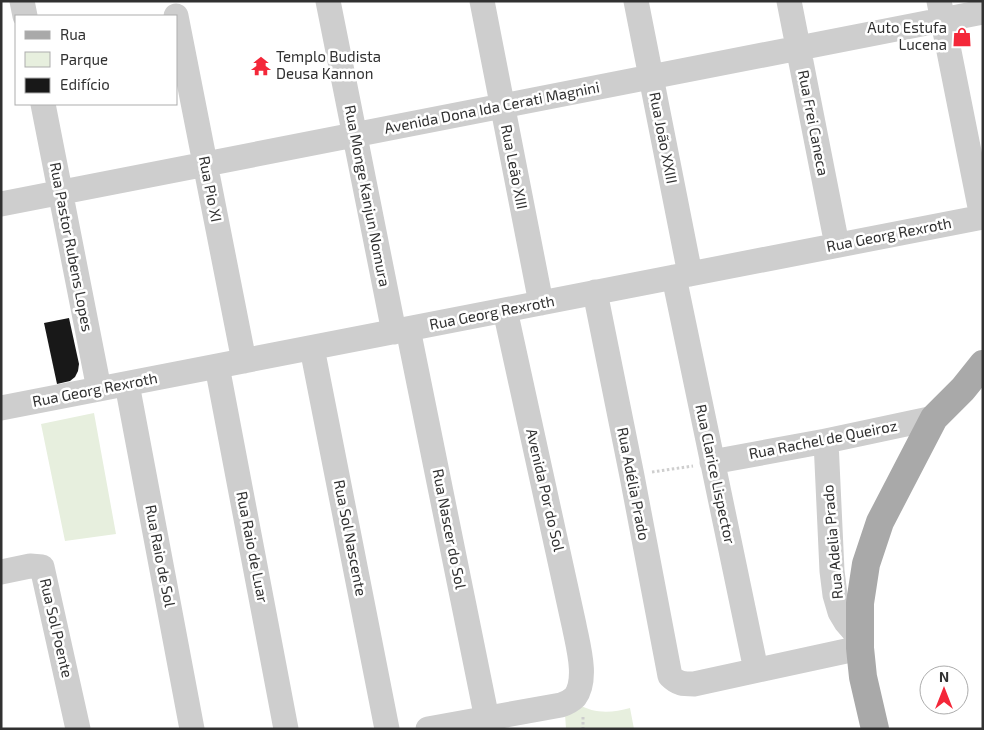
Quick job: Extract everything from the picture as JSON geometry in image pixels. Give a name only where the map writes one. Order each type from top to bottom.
[{"type":"main road","points":[[875,729],[863,677],[860,642],[860,603],[866,564],[880,522],[934,418],[963,389],[983,364]]},
{"type":"street","points":[[22,1],[25,15]]},
{"type":"street","name":"Rua Pio XI","points":[[173,1],[176,15]]},
{"type":"street","name":"Rua Monge Kanjun Nomura","points":[[328,1],[355,135],[401,330]]},
{"type":"street","name":"Rua Leão XIII","points":[[482,1],[541,303]]},
{"type":"street","name":"Rua João XXIII","points":[[636,1],[651,77],[682,275]]},
{"type":"street","name":"Rua Frei Caneca","points":[[789,1],[837,245]]},
{"type":"street","points":[[941,11],[982,217]]},
{"type":"street","name":"Avenida Dona Ida Cerati Magnini","points":[[1,204],[798,48],[941,11],[983,12]]},
{"type":"street","name":"Rua Pio XI","points":[[178,26],[244,361]]},
{"type":"street","name":"Rua Pastor Rubens Lopes","points":[[42,105],[99,389]]},
{"type":"street","name":"Rua Georg Rexroth","points":[[1,408],[982,217]]},
{"type":"street","name":"Rua Clarice Lispector","points":[[682,275],[712,462],[756,670]]},
{"type":"street","name":"Rua Adélia Prado","points":[[595,292],[670,676],[675,682],[694,684],[756,670]]},
{"type":"street","name":"Avenida Por do Sol","points":[[488,723],[562,705],[570,701],[576,696],[581,684],[582,671],[574,625],[505,310]]},
{"type":"street","name":"Rua Nascer do Sol","points":[[401,330],[488,723]]},
{"type":"street","name":"Rua Sol Nascente","points":[[312,348],[387,729]]},
{"type":"street","name":"Rua Raio de Luar","points":[[217,366],[286,729]]},
{"type":"street","name":"Rua Raio de Sol","points":[[127,384],[192,729]]},
{"type":"street","name":"Rua Rachel de Queiroz","points":[[712,462],[826,441],[934,418]]},
{"type":"street","name":"Rua Adelia Prado","points":[[826,441],[832,570],[835,595],[840,612],[860,642]]},
{"type":"street","name":"Rua Sol Poente","points":[[1,572],[30,566],[42,567],[78,729]]},
{"type":"street","points":[[756,670],[860,642]]},
{"type":"street","points":[[428,729],[488,723]]},
{"type":"path","points":[[632,476],[712,462]]},
{"type":"green space","points":[[94,413],[116,534],[65,541],[41,424]]},
{"type":"green space","points":[[578,704],[590,710],[603,712],[630,708],[634,729],[566,729],[565,714]]},
{"type":"building","points":[[69,318],[79,364],[78,371],[70,381],[57,384],[44,323]]},
{"type":"place","name":"Auto Estufa Lucena","points":[[962,37]]},
{"type":"place","name":"Templo Budista Deusa Kannon","points":[[261,66]]}]
